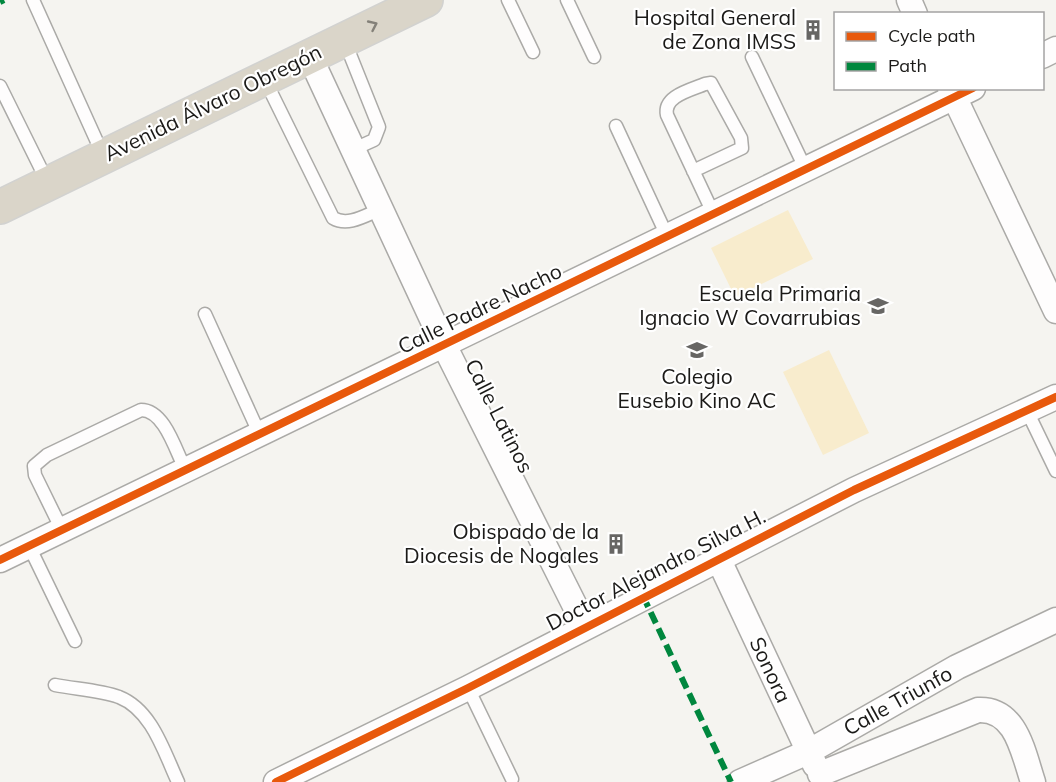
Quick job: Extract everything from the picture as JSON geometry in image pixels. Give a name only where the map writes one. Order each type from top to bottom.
[{"type":"highway","name":"Avenida Álvaro Obregón","points":[[0,207],[426,0]]},
{"type":"street","name":"Calle Latinos","points":[[310,57],[445,346],[585,626]]},
{"type":"street","name":"Calle Padre Nacho","points":[[0,560],[668,238],[959,92]]},
{"type":"street","points":[[959,92],[1056,311]]},
{"type":"street","name":"Doctor Alejandro Silva H.","points":[[276,782],[468,688],[854,490],[1056,397]]},
{"type":"street","name":"Sonora","points":[[718,558],[822,778]]},
{"type":"street","name":"Calle Triunfo","points":[[740,782],[808,752],[957,668],[1056,620]]},
{"type":"street","points":[[822,778],[978,710],[991,710],[1005,719],[1016,733],[1033,782]]},
{"type":"lane","points":[[33,0],[104,156]]},
{"type":"lane","points":[[508,0],[533,52]]},
{"type":"lane","points":[[567,0],[594,57]]},
{"type":"lane","points":[[344,39],[379,127],[378,135],[374,140],[354,149]]},
{"type":"lane","points":[[752,57],[806,170]]},
{"type":"lane","points":[[264,78],[333,218],[340,222],[348,222],[381,209]]},
{"type":"lane","points":[[693,171],[742,148],[741,138],[711,84],[705,84],[670,100],[666,109],[693,171],[714,215]]},
{"type":"lane","points":[[0,86],[48,184]]},
{"type":"lane","points":[[616,126],[668,238]]},
{"type":"lane","points":[[205,314],[260,435]]},
{"type":"lane","points":[[62,530],[35,475],[34,466],[47,455],[141,410],[149,410],[160,419],[186,471]]},
{"type":"lane","points":[[1027,411],[1056,471]]},
{"type":"lane","points":[[29,546],[75,641]]},
{"type":"lane","points":[[55,685],[117,696],[133,704],[151,726],[178,782]]},
{"type":"lane","points":[[468,688],[512,779]]},
{"type":"shaded area","points":[[788,210],[813,259],[735,297],[711,248]]},
{"type":"shaded area","points":[[829,350],[869,433],[823,455],[783,372]]},
{"type":"marked path","points":[[0,2],[4,0]]},
{"type":"marked path","points":[[643,596],[731,782]]},
{"type":"cycle path","points":[[0,560],[969,90]]},
{"type":"cycle path","points":[[276,782],[468,688],[854,490],[1056,397]]},
{"type":"place","name":"Hospital General de Zona IMSS","points":[[813,30]]},
{"type":"place","name":"Escuela Primaria Ignacio W Covarrubias","points":[[878,306]]},
{"type":"place","name":"Colegio Eusebio Kino AC","points":[[697,350]]},
{"type":"place","name":"Obispado de la Diocesis de Nogales","points":[[616,544]]}]
